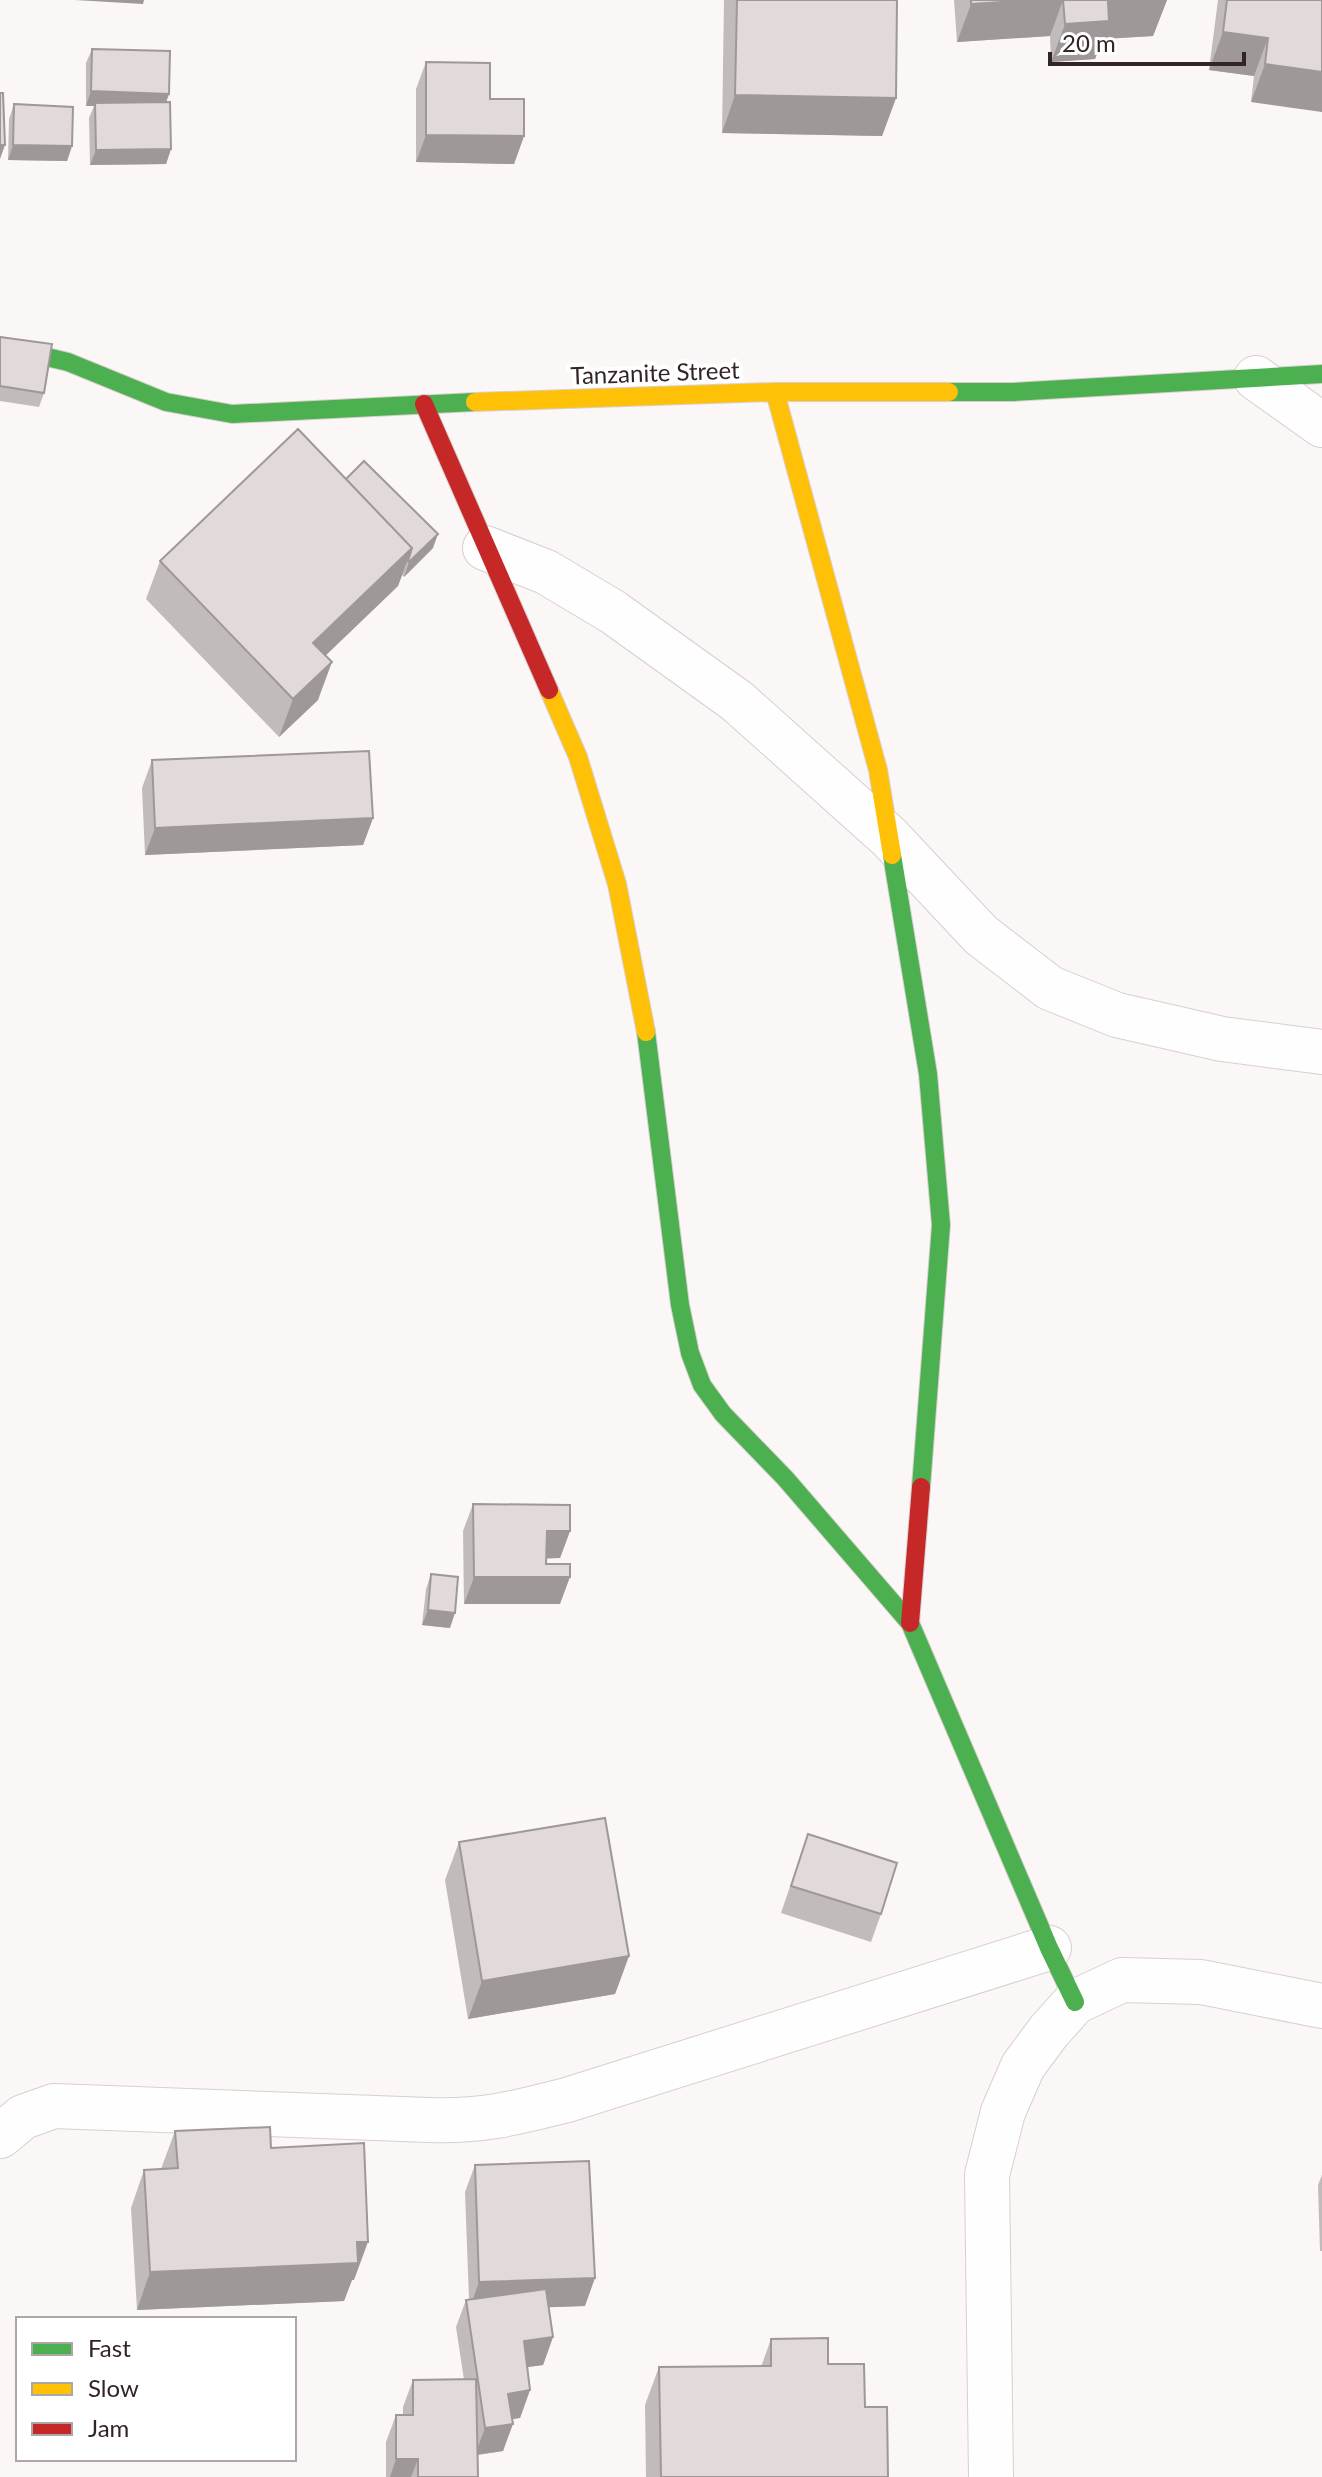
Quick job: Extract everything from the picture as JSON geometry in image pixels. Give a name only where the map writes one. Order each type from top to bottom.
[{"type":"street","name":"Tanzanite Street","points":[[0,346],[68,362],[166,402],[232,414],[775,392],[1013,392],[1322,374]]},
{"type":"street","points":[[1256,378],[1322,425]]},
{"type":"street","points":[[775,392],[878,770],[928,1074],[941,1225],[910,1623]]},
{"type":"street","points":[[424,404],[578,757],[617,884],[648,1040],[680,1305],[690,1353],[702,1385],[723,1414],[785,1478],[910,1623],[1075,2002]]},
{"type":"street","points":[[485,548],[546,572],[600,604],[724,692],[889,837],[981,935],[1050,988],[1117,1015],[1222,1039],[1322,1052]]},
{"type":"street","points":[[0,2136],[23,2117],[54,2106],[470,2121],[505,2116],[567,2100],[1049,1948]]},
{"type":"street","points":[[991,2477],[987,2175],[1003,2112],[1023,2066],[1075,2002],[1122,1980],[1201,1982],[1322,2006]]},
{"type":"building","points":[[737,0],[897,0],[896,98],[735,95]]},
{"type":"building","points":[[971,0],[1036,0],[971,4]]},
{"type":"building","points":[[1063,0],[1136,0],[1108,2],[1109,21],[1065,24]]},
{"type":"building","points":[[1227,0],[1322,0],[1322,72],[1265,64],[1268,38],[1223,32]]},
{"type":"building","points":[[92,49],[170,51],[169,94],[91,91]]},
{"type":"building","points":[[426,62],[490,63],[490,99],[524,99],[524,136],[426,135]]},
{"type":"building","points":[[0,93],[3,93],[5,145],[0,145]]},
{"type":"building","points":[[170,102],[171,149],[96,150],[95,103]]},
{"type":"building","points":[[14,104],[73,107],[72,146],[13,145]]},
{"type":"building","points":[[0,337],[52,344],[44,393],[0,386]]},
{"type":"building","points":[[298,429],[412,548],[313,643],[332,662],[293,699],[160,561]]},
{"type":"building","points":[[364,461],[438,534],[409,562],[412,548],[346,479]]},
{"type":"building","points":[[369,751],[373,818],[155,828],[152,760]]},
{"type":"building","points":[[473,1504],[570,1505],[570,1531],[547,1531],[546,1564],[570,1564],[570,1577],[474,1577]]},
{"type":"building","points":[[431,1574],[458,1577],[455,1613],[428,1610]]},
{"type":"building","points":[[605,1818],[629,1956],[482,1981],[459,1842]]},
{"type":"building","points":[[808,1834],[897,1863],[881,1914],[791,1886]]},
{"type":"building","points":[[270,2127],[271,2148],[364,2143],[368,2242],[357,2242],[358,2263],[150,2272],[144,2170],[178,2168],[175,2131]]},
{"type":"building","points":[[589,2161],[595,2278],[479,2282],[475,2165]]},
{"type":"building","points":[[546,2289],[553,2337],[524,2341],[530,2390],[508,2394],[513,2424],[485,2428],[466,2300]]},
{"type":"building","points":[[828,2338],[828,2364],[864,2364],[865,2407],[887,2407],[888,2477],[661,2477],[659,2367],[771,2366],[771,2339]]},
{"type":"building","points":[[476,2379],[478,2477],[418,2477],[418,2459],[396,2459],[396,2415],[413,2415],[413,2380]]},
{"type":"traffic: fast","points":[[0,346],[68,362],[166,402],[232,414],[475,402]]},
{"type":"traffic: fast","points":[[949,392],[1013,392],[1322,374]]},
{"type":"traffic: fast","points":[[892,855],[928,1074],[941,1225],[921,1487]]},
{"type":"traffic: fast","points":[[646,1032],[680,1305],[690,1353],[702,1385],[723,1414],[785,1478],[910,1623],[1075,2002]]},
{"type":"traffic: slow","points":[[475,402],[775,392],[949,392]]},
{"type":"traffic: slow","points":[[775,392],[878,770],[892,855]]},
{"type":"traffic: slow","points":[[549,690],[578,757],[617,884],[646,1032]]},
{"type":"traffic: jam","points":[[424,404],[549,690]]},
{"type":"traffic: jam","points":[[910,1623],[921,1487]]}]
